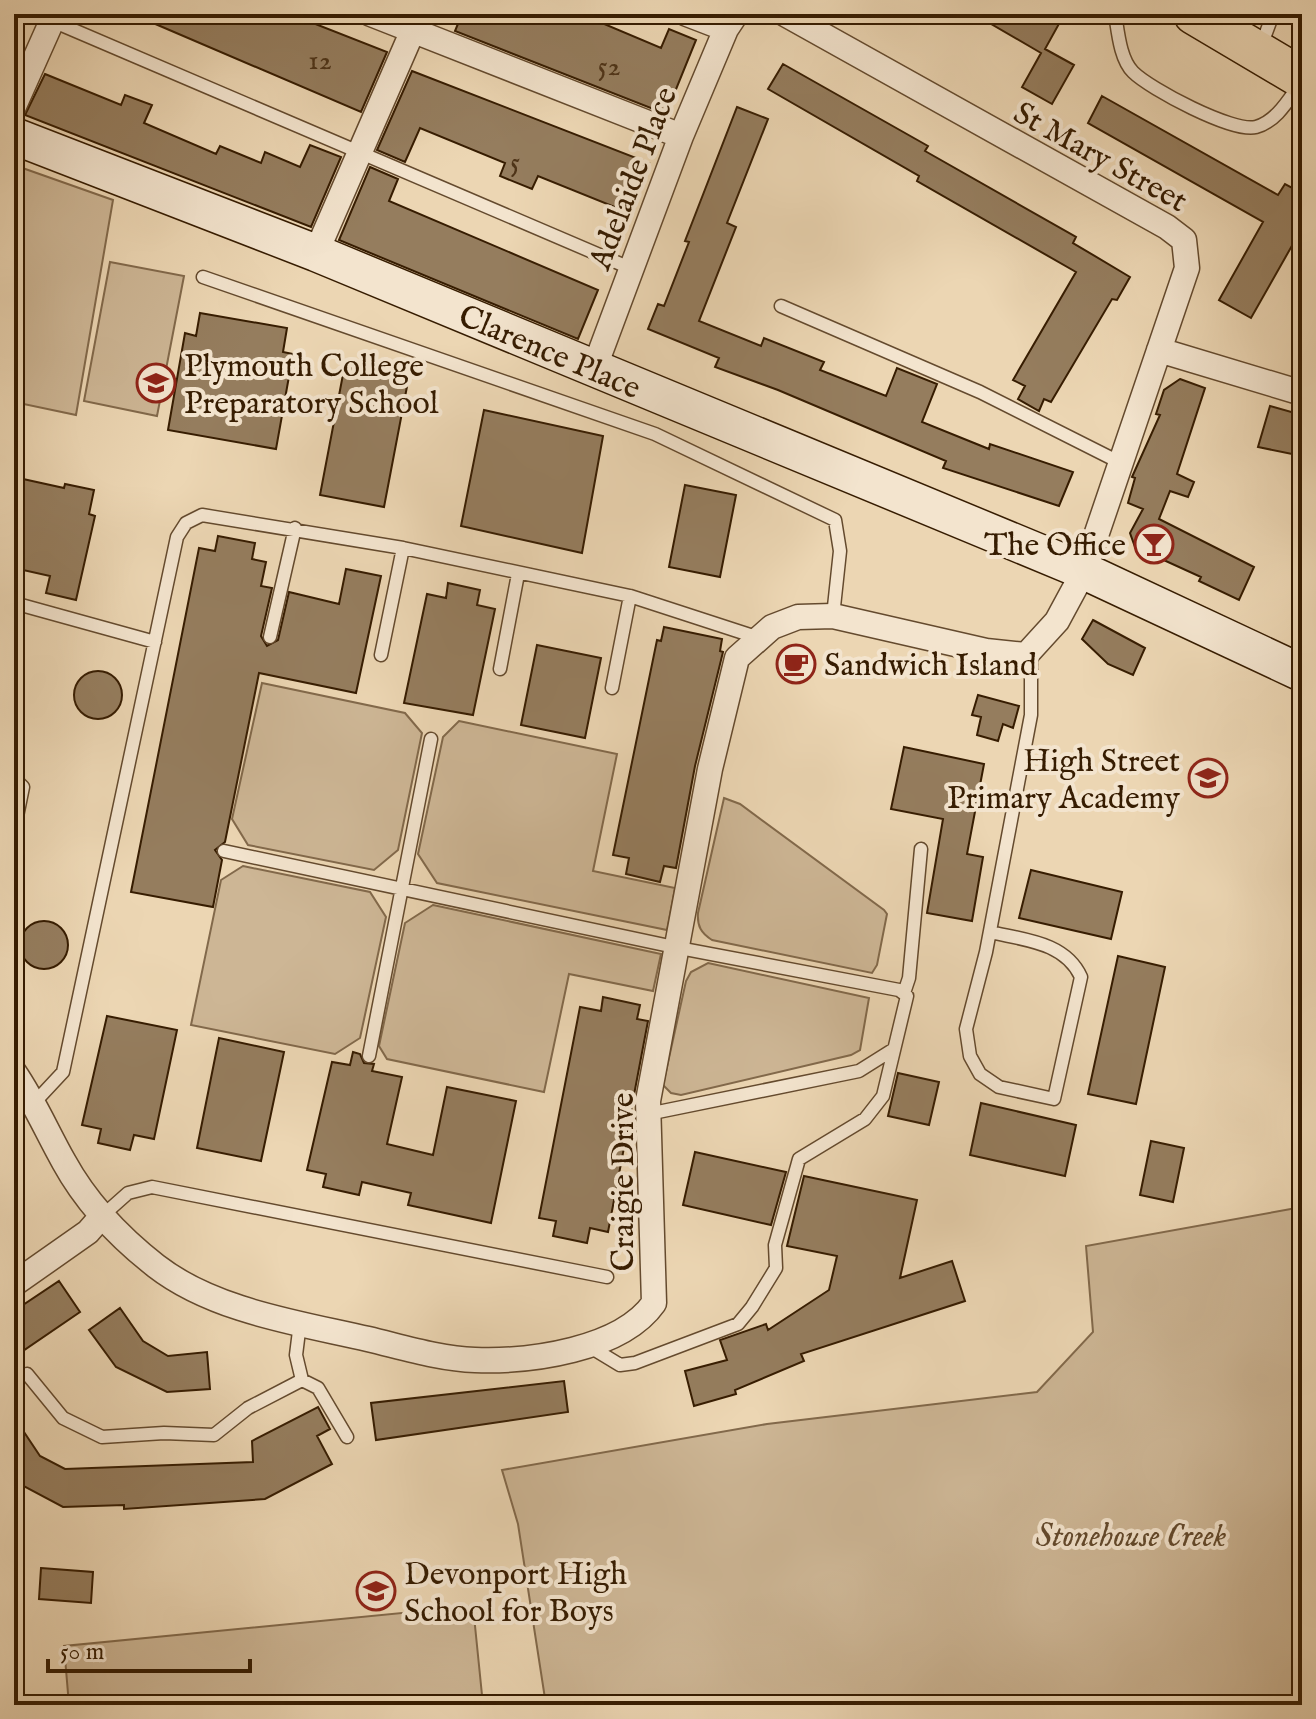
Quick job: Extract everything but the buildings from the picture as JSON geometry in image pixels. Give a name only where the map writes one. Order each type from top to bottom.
[{"type":"main road","points":[[1194,14],[1302,79]]},
{"type":"street","points":[[371,14],[417,23],[454,50],[681,136]]},
{"type":"street","points":[[687,14],[731,22]]},
{"type":"street","name":"St Mary Street","points":[[785,14],[1184,240],[1187,268],[1084,571]]},
{"type":"street","points":[[14,106],[47,16]]},
{"type":"street","name":"Adelaide Place","points":[[594,369],[681,136],[731,22]]},
{"type":"street","points":[[316,253],[417,23]]},
{"type":"street","name":"Clarence Place","points":[[14,136],[316,253],[1084,571],[1302,673]]},
{"type":"street","points":[[1159,350],[1302,393]]},
{"type":"street","points":[[756,637],[798,617],[833,616],[986,651],[1026,655],[1057,621],[1084,571]]},
{"type":"street","name":"Craigie Drive","points":[[14,1072],[35,1102],[64,1162],[101,1217],[159,1268],[209,1296],[300,1323],[474,1360],[541,1357],[609,1338],[641,1321],[654,1303],[648,1114],[710,769],[737,658],[756,637]]},
{"type":"street","points":[[14,1284],[88,1232],[101,1217]]},
{"type":"lane","points":[[1115,14],[1121,47],[1133,72],[1222,124],[1256,127],[1279,112],[1302,79]]},
{"type":"lane","points":[[1259,52],[1273,14]]},
{"type":"lane","points":[[47,16],[630,268]]},
{"type":"lane","points":[[203,277],[655,434],[835,520],[840,551],[833,616]]},
{"type":"lane","points":[[781,306],[980,392],[1121,463]]},
{"type":"lane","points":[[35,1102],[63,1072],[177,537],[186,523],[202,515],[403,548],[630,596],[756,637]]},
{"type":"lane","points":[[270,637],[295,528]]},
{"type":"lane","points":[[381,655],[403,548]]},
{"type":"lane","points":[[500,669],[518,574]]},
{"type":"lane","points":[[612,688],[630,596]]},
{"type":"lane","points":[[14,603],[155,642]]},
{"type":"lane","points":[[990,932],[1060,951],[1074,962],[1081,977],[1054,1099],[999,1087],[980,1074],[970,1056],[966,1029],[990,932],[1031,715],[1031,661],[1026,655]]},
{"type":"lane","points":[[369,1056],[431,739]]},
{"type":"lane","points":[[14,778],[23,787],[14,831]]},
{"type":"lane","points":[[586,1345],[620,1365],[635,1363],[738,1324],[776,1268],[775,1245],[799,1159],[865,1119],[883,1096],[907,996],[904,993],[909,978],[921,849]]},
{"type":"lane","points":[[224,851],[904,993]]},
{"type":"lane","points":[[648,1114],[859,1071],[894,1049]]},
{"type":"lane","points":[[101,1217],[128,1193],[152,1187],[607,1277]]},
{"type":"lane","points":[[300,1323],[296,1355],[302,1380],[318,1388],[347,1437]]},
{"type":"lane","points":[[27,1374],[63,1418],[102,1437],[164,1433],[214,1435],[248,1408],[302,1380]]},
{"type":"green space","points":[[14,165],[113,200],[76,415],[14,402]]},
{"type":"green space","points":[[110,262],[184,276],[157,416],[84,401]]},
{"type":"green space","points":[[262,683],[405,713],[422,733],[398,850],[374,870],[248,845],[232,819]]},
{"type":"green space","points":[[459,721],[617,754],[593,871],[675,888],[667,930],[437,883],[418,854],[443,737]]},
{"type":"green space","points":[[724,798],[740,804],[884,910],[887,914],[877,965],[872,973],[712,940],[702,932],[698,913]]},
{"type":"green space","points":[[243,866],[370,892],[386,917],[360,1038],[335,1054],[191,1025],[221,880]]},
{"type":"green space","points":[[433,905],[661,954],[653,991],[569,974],[544,1092],[387,1059],[379,1046],[405,923]]},
{"type":"green space","points":[[708,963],[869,998],[860,1050],[851,1055],[681,1095],[671,1093],[663,1085],[686,981],[691,972]]},
{"type":"green space","name":"Stonehouse Creek","points":[[1302,1207],[1302,1705],[546,1705],[518,1524],[502,1470],[767,1424],[1037,1392],[1093,1332],[1086,1246]]},
{"type":"green space","points":[[473,1606],[483,1705],[69,1705],[64,1646]]},
{"type":"place","name":"Plymouth College Preparatory School","points":[[156,383]]},
{"type":"place","name":"The Office","points":[[1154,544]]},
{"type":"place","name":"Sandwich Island","points":[[796,664]]},
{"type":"place","name":"High Street Primary Academy","points":[[1208,778]]},
{"type":"place","name":"Devonport High School for Boys","points":[[376,1591]]}]
